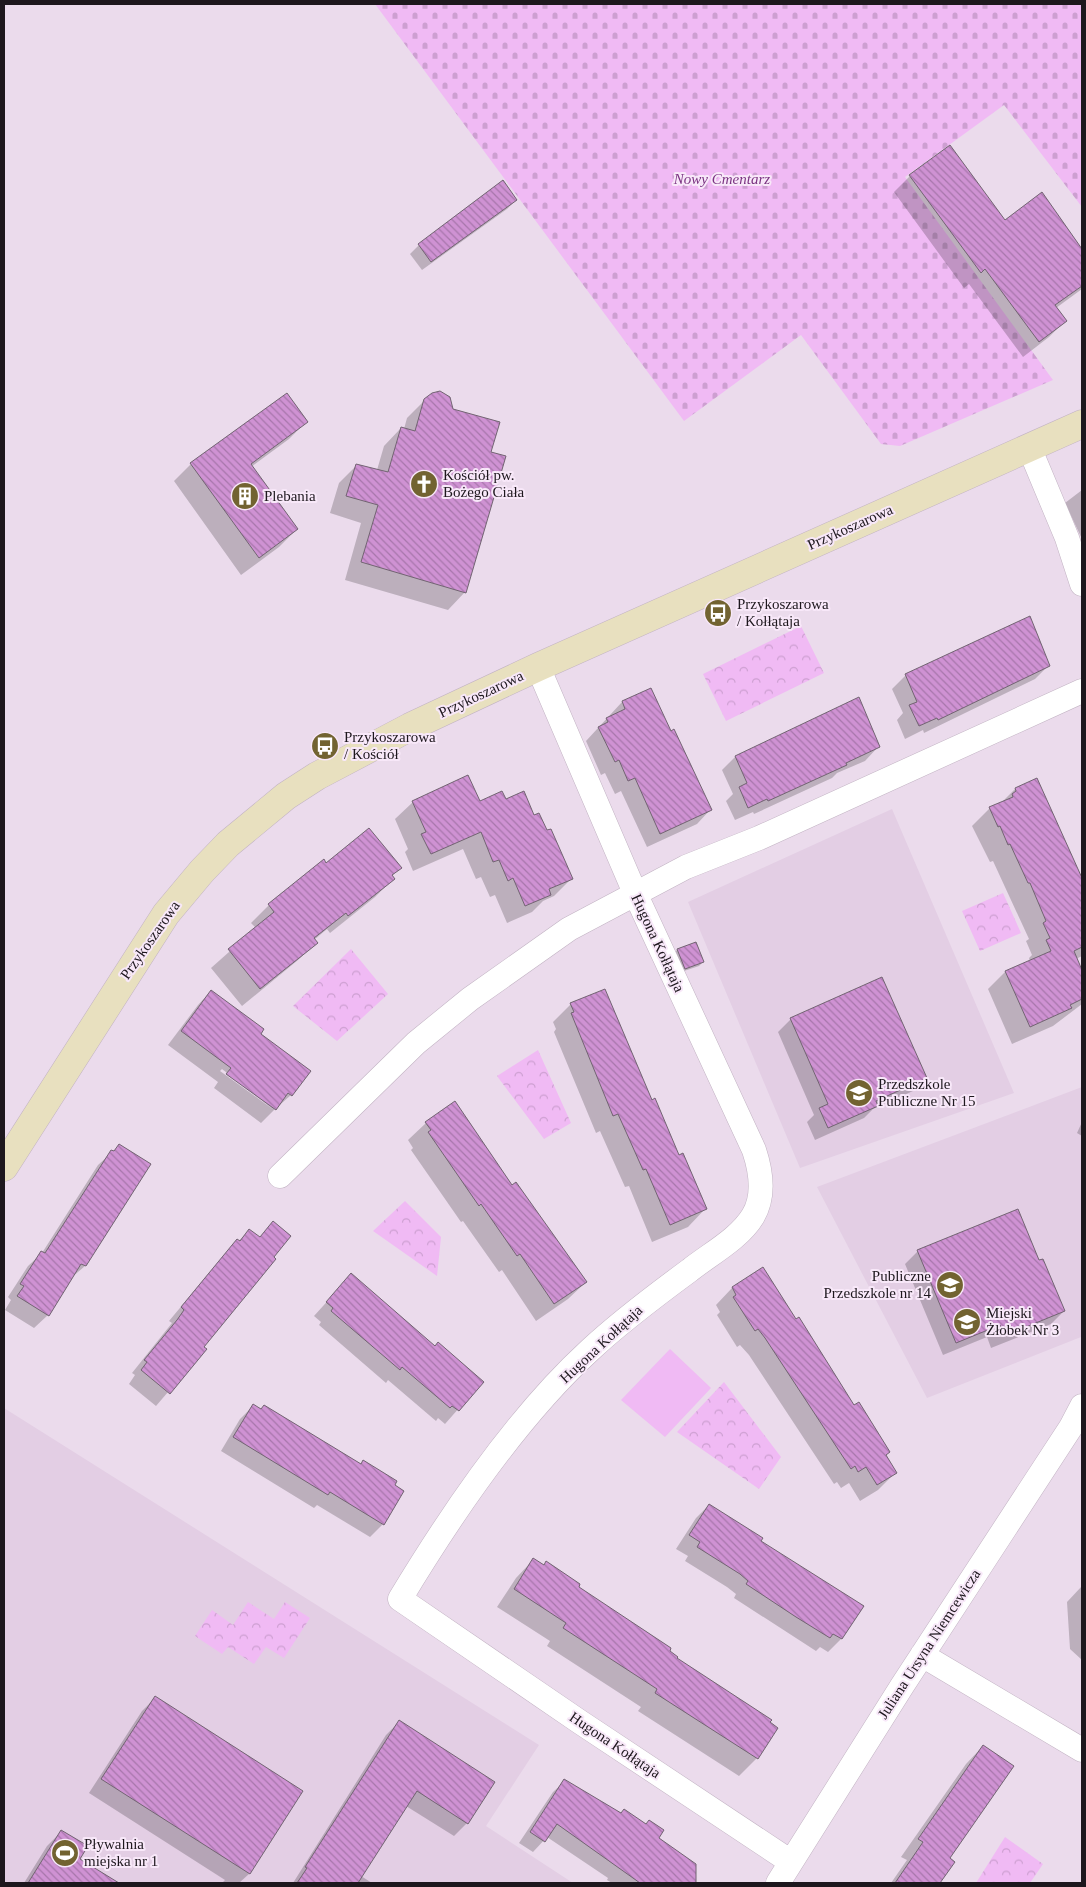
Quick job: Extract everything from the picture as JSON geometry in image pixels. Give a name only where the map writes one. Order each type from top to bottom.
[{"type":"street","name":"Przykoszarowa","points":[[4,1167],[143,948],[185,890],[228,844],[286,796],[317,776],[410,726],[1082,424]]},
{"type":"street","points":[[1029,447],[1061,523],[1082,584]]},
{"type":"street","name":"Hugona Kołłątaja","points":[[538,667],[635,893],[754,1150],[761,1178],[756,1208],[752,1216],[727,1242],[649,1300],[589,1351],[566,1374],[490,1465],[420,1565],[400,1599],[580,1722],[791,1862]]},
{"type":"street","points":[[280,1176],[388,1069],[470,1000],[569,929],[702,859],[759,838],[1082,691]]},
{"type":"street","name":"Juliana Ursyna Niemcewicza","points":[[778,1883],[922,1654],[1071,1426],[1082,1406]]},
{"type":"street","points":[[922,1654],[1082,1750]]},
{"type":"shaded area","points":[[892,809],[1014,1093],[800,1168],[688,902]]},
{"type":"shaded area","points":[[1082,1087],[1081,1337],[927,1398],[817,1187]]},
{"type":"shaded area","points":[[4,1408],[539,1745],[486,1826],[573,1883],[4,1883]]},
{"type":"green space","name":"Nowy Cmentarz","points":[[375,4],[1082,4],[1082,207],[1004,105],[905,177],[1053,380],[900,446],[881,444],[801,335],[684,421]]},
{"type":"green space","points":[[801,626],[824,673],[726,721],[703,674]]},
{"type":"green space","points":[[1003,893],[1021,933],[980,951],[962,911]]},
{"type":"green space","points":[[351,949],[388,994],[337,1041],[293,1006]]},
{"type":"green space","points":[[538,1050],[571,1123],[544,1139],[497,1076]]},
{"type":"green space","points":[[405,1201],[441,1237],[437,1276],[373,1231]]},
{"type":"green space","points":[[670,1349],[711,1388],[665,1437],[621,1400]]},
{"type":"green space","points":[[724,1382],[781,1457],[759,1489],[677,1432]]},
{"type":"green space","points":[[248,1602],[274,1619],[285,1602],[310,1618],[284,1658],[266,1647],[254,1664],[228,1647],[222,1654],[195,1636],[212,1610],[233,1625]]},
{"type":"green space","points":[[1005,1837],[1043,1864],[1030,1883],[976,1883]]},
{"type":"building","points":[[950,145],[1005,220],[1042,192],[1082,249],[1082,286],[1055,305],[1067,321],[1039,342],[985,269],[981,273],[909,175]]},
{"type":"building","points":[[503,180],[517,200],[431,262],[418,244]]},
{"type":"building","name":"Kościół pw. Bożego Ciała","points":[[440,391],[450,397],[453,409],[500,422],[491,452],[506,456],[466,593],[361,562],[378,505],[346,496],[356,464],[388,472],[401,427],[415,431],[424,399],[432,393]]},
{"type":"building","name":"Plebania","points":[[287,393],[308,422],[251,464],[298,529],[259,558],[190,463]]},
{"type":"building","points":[[1030,616],[1050,666],[938,720],[937,718],[919,726],[909,705],[917,702],[905,674]]},
{"type":"building","points":[[651,688],[671,731],[674,729],[712,810],[660,834],[635,778],[628,781],[619,760],[615,762],[598,727],[608,722],[606,718],[625,709],[622,701]]},
{"type":"building","points":[[859,697],[880,747],[846,763],[847,765],[768,801],[767,799],[748,808],[739,787],[747,783],[735,756]]},
{"type":"building","points":[[468,775],[480,801],[502,791],[506,799],[524,791],[534,815],[539,813],[547,830],[551,829],[573,879],[549,889],[551,895],[525,906],[513,878],[508,881],[499,860],[493,862],[481,832],[431,854],[421,834],[426,832],[412,801]]},
{"type":"building","points":[[1037,778],[1082,878],[1082,947],[1074,951],[1082,970],[1082,999],[1070,1005],[1072,1008],[1030,1027],[1005,971],[1051,951],[1046,940],[1050,938],[1043,923],[1046,921],[1030,883],[1028,883],[1010,844],[1008,845],[989,807],[1013,797],[1012,794],[1016,791],[1015,788]]},
{"type":"building","points":[[369,828],[402,868],[392,875],[395,879],[348,916],[346,913],[314,938],[318,943],[260,989],[228,949],[274,912],[268,904],[324,859],[326,863]]},
{"type":"building","points":[[696,942],[704,962],[685,969],[677,949]]},
{"type":"building","points":[[882,977],[927,1078],[876,1101],[878,1106],[828,1128],[819,1108],[828,1104],[790,1018]]},
{"type":"building","points":[[605,989],[652,1100],[655,1098],[679,1155],[683,1153],[707,1209],[670,1225],[646,1169],[643,1170],[618,1114],[613,1116],[571,1013],[574,1012],[570,1003]]},
{"type":"building","points":[[211,990],[264,1029],[261,1034],[311,1071],[292,1096],[288,1093],[276,1110],[226,1074],[231,1068],[181,1031]]},
{"type":"building","points":[[455,1101],[512,1185],[516,1182],[587,1282],[554,1304],[520,1254],[517,1256],[481,1204],[479,1206],[428,1132],[431,1130],[425,1122]]},
{"type":"building","points":[[119,1144],[151,1164],[86,1266],[81,1264],[49,1316],[17,1296],[24,1286],[20,1284],[41,1251],[45,1253],[111,1150],[114,1151]]},
{"type":"building","points":[[1018,1209],[1039,1260],[1043,1259],[1065,1311],[1004,1336],[1000,1325],[956,1343],[917,1250]]},
{"type":"building","points":[[273,1221],[291,1236],[274,1257],[276,1259],[204,1347],[207,1349],[170,1394],[141,1370],[147,1362],[144,1360],[184,1310],[181,1307],[237,1239],[240,1241],[249,1229],[260,1237]]},
{"type":"building","points":[[763,1267],[796,1319],[799,1317],[854,1405],[859,1402],[890,1452],[886,1455],[897,1473],[877,1485],[866,1467],[858,1472],[855,1466],[851,1469],[765,1338],[758,1329],[755,1331],[733,1297],[736,1295],[732,1287]]},
{"type":"building","points":[[351,1273],[435,1346],[438,1342],[484,1382],[459,1411],[452,1406],[450,1408],[402,1367],[400,1370],[331,1311],[333,1308],[326,1302]]},
{"type":"building","points":[[253,1404],[261,1409],[264,1405],[361,1464],[363,1460],[397,1481],[395,1485],[404,1491],[384,1525],[330,1492],[328,1495],[233,1437]]},
{"type":"building","points":[[709,1504],[763,1538],[761,1541],[864,1606],[842,1639],[833,1634],[830,1638],[796,1617],[746,1584],[748,1581],[740,1574],[697,1547],[700,1542],[689,1535]]},
{"type":"building","points":[[533,1558],[544,1565],[546,1561],[580,1584],[579,1587],[671,1648],[670,1651],[677,1658],[772,1720],[770,1722],[778,1728],[758,1759],[655,1693],[657,1689],[563,1628],[566,1623],[514,1589]]},
{"type":"building","points":[[155,1696],[303,1791],[250,1874],[101,1779]]},
{"type":"building","points":[[399,1720],[495,1782],[468,1824],[417,1791],[358,1883],[297,1883],[307,1868],[305,1867]]},
{"type":"building","points":[[983,1745],[1014,1766],[950,1858],[955,1862],[940,1883],[895,1883],[923,1842],[918,1839]]},
{"type":"building","points":[[564,1779],[621,1813],[624,1809],[646,1824],[649,1820],[664,1830],[659,1838],[696,1864],[696,1883],[640,1883],[557,1824],[545,1842],[530,1832]]},
{"type":"building","name":"Pływalnia miejska nr 1","points":[[61,1830],[88,1846],[80,1859],[119,1883],[28,1883]]},
{"type":"place","name":"Kościół pw. Bożego Ciała","points":[[424,484]]},
{"type":"place","name":"Plebania","points":[[245,496]]},
{"type":"place","name":"Przykoszarowa / Kołłątaja","points":[[718,613]]},
{"type":"place","name":"Przykoszarowa / Kościół","points":[[325,746]]},
{"type":"place","name":"Przedszkole Publiczne Nr 15","points":[[859,1093]]},
{"type":"place","name":"Publiczne Przedszkole nr 14","points":[[950,1285]]},
{"type":"place","name":"Miejski Żłobek Nr 3","points":[[967,1322]]},
{"type":"place","name":"Pływalnia miejska nr 1","points":[[65,1853]]}]
